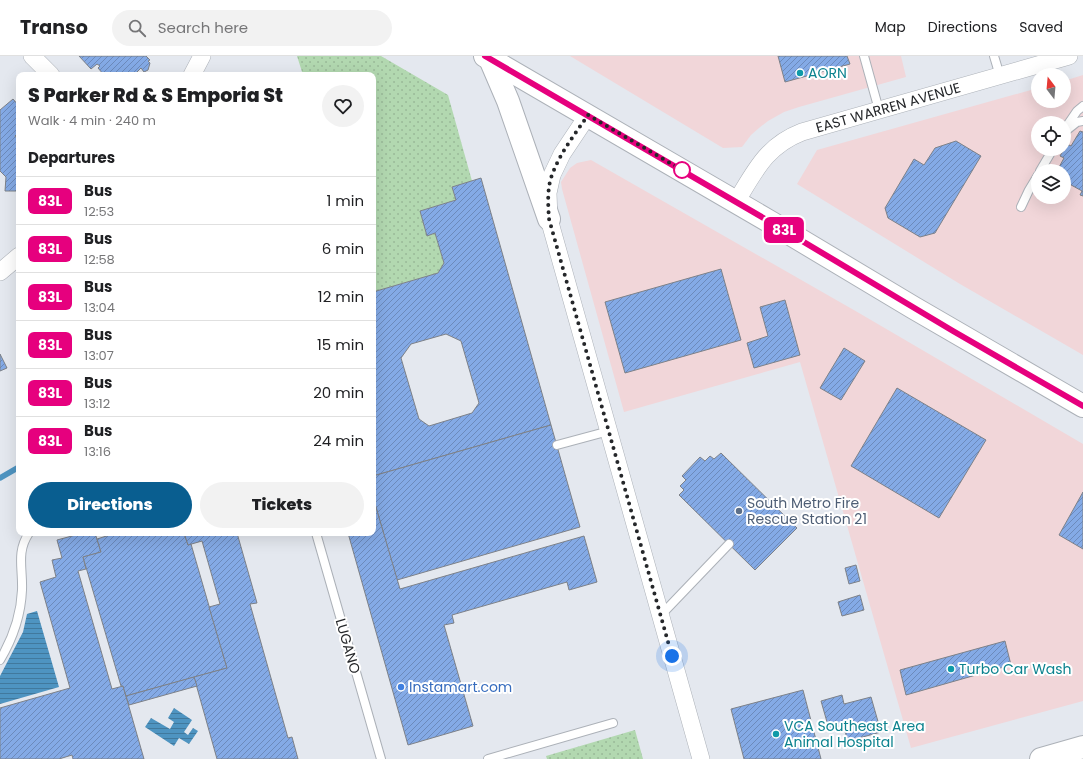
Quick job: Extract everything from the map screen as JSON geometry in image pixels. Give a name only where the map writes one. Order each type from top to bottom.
[{"type":"main road","points":[[487,57],[736,202],[920,312],[1083,406]]},
{"type":"main road","points":[[487,57],[508,101],[549,219]]},
{"type":"main road","points":[[1041,759],[1083,747]]},
{"type":"street","points":[[32,56],[48,72]]},
{"type":"street","points":[[194,72],[202,56]]},
{"type":"street","name":"EAST WARREN AVENUE","points":[[736,202],[756,169],[769,153],[783,141],[802,132],[1069,56]]},
{"type":"street","points":[[588,115],[562,154],[552,175],[548,193],[549,219],[701,759]]},
{"type":"street","points":[[0,272],[16,259]]},
{"type":"lane","points":[[864,56],[879,110]]},
{"type":"lane","points":[[994,56],[1000,76]]},
{"type":"lane","points":[[1071,121],[1077,111],[1083,106]]},
{"type":"lane","points":[[1071,127],[1077,122],[1083,121]]},
{"type":"lane","points":[[1021,207],[1031,187]]},
{"type":"lane","points":[[557,446],[609,431]]},
{"type":"lane","points":[[0,660],[12,637],[21,607],[21,555],[22,546],[27,536]]},
{"type":"lane","name":"LUGANO","points":[[317,536],[381,759]]},
{"type":"lane","points":[[661,615],[729,544]]},
{"type":"lane","points":[[488,759],[613,723]]},
{"type":"shaded area","name":"AORN","points":[[570,56],[901,56],[906,77],[784,112],[759,128],[751,135],[742,147],[723,148]]},
{"type":"shaded area","points":[[1083,75],[1083,355],[960,284],[797,184],[817,150],[1031,90],[1031,108],[1071,108],[1071,79]]},
{"type":"shaded area","points":[[591,160],[859,313],[1083,444],[1083,701],[911,748],[800,362],[624,412],[561,182],[570,168],[577,163]]},
{"type":"green space","points":[[297,56],[381,56],[448,95],[472,181],[452,187],[456,200],[420,211],[427,235],[435,233],[444,263],[438,273],[376,291],[376,72],[302,72]]},
{"type":"green space","points":[[635,730],[643,759],[547,759],[546,756]]},
{"type":"water","points":[[37,611],[59,687],[0,704],[0,676],[23,632],[27,614]]},
{"type":"water","points":[[174,708],[192,720],[184,732],[188,735],[193,728],[198,731],[189,744],[179,738],[174,746],[145,727],[151,718],[170,729],[174,722],[168,718]]},
{"type":"building","points":[[79,56],[146,56],[150,60],[148,61],[150,63],[148,70],[144,72],[141,68],[137,72],[101,72],[98,68],[100,66],[97,64],[91,69]]},
{"type":"building","name":"AORN","points":[[778,56],[847,56],[850,64],[785,82]]},
{"type":"building","points":[[13,99],[16,102],[16,191],[5,191],[6,177],[0,171],[0,110]]},
{"type":"building","points":[[1080,131],[1083,132],[1083,196],[1080,195],[1082,191],[1071,185],[1071,164],[1061,164],[1064,158],[1060,156],[1071,156],[1071,146]]},
{"type":"building","points":[[956,141],[981,156],[935,233],[920,237],[888,218],[885,208],[914,159],[924,165],[935,148]]},
{"type":"building","points":[[481,178],[551,425],[376,475],[376,291],[438,273],[444,263],[435,233],[427,236],[420,211],[456,200],[452,187]],"holes":[[[446,334],[461,341],[479,403],[472,413],[429,426],[419,419],[401,358],[411,344]]]},
{"type":"building","points":[[721,269],[741,340],[625,373],[605,302]]},
{"type":"building","points":[[785,300],[800,355],[754,368],[747,343],[768,336],[760,307]]},
{"type":"building","points":[[844,348],[865,361],[841,400],[820,388]]},
{"type":"building","points":[[0,354],[7,368],[0,371]]},
{"type":"building","points":[[897,388],[986,440],[939,518],[851,466]]},
{"type":"building","points":[[551,425],[580,527],[397,580],[376,507],[376,475]]},
{"type":"building","points":[[721,453],[797,528],[755,570],[679,495],[684,490],[680,486],[686,480],[682,476],[700,457],[705,461],[710,456],[714,459]]},
{"type":"building","points":[[1083,492],[1083,549],[1059,535]]},
{"type":"building","points":[[376,507],[400,589],[584,536],[597,582],[569,590],[567,582],[452,615],[454,623],[444,625],[473,726],[408,745],[349,536],[376,536]]},
{"type":"building","points":[[72,536],[96,536],[101,552],[83,557],[86,569],[78,571],[112,689],[123,686],[144,759],[73,759],[72,755],[59,759],[0,759],[0,708],[70,688],[40,582],[56,577],[52,560],[62,558],[57,540]]},
{"type":"building","points":[[106,536],[185,536],[188,545],[191,544],[227,668],[126,696],[123,686],[121,686],[83,557],[101,552],[97,539]]},
{"type":"building","points":[[185,536],[238,536],[257,603],[250,604],[288,738],[292,737],[298,759],[217,759],[194,677],[227,668],[209,607],[220,604],[202,541],[188,545]]},
{"type":"building","points":[[856,565],[860,581],[849,584],[845,568]]},
{"type":"building","points":[[860,595],[864,610],[842,616],[838,602]]},
{"type":"building","name":"Turbo Car Wash","points":[[1005,641],[1011,665],[906,695],[900,670]]},
{"type":"building","points":[[194,677],[197,686],[129,705],[126,696]]},
{"type":"building","name":"VCA Southeast Area Animal Hospital","points":[[803,690],[821,759],[744,759],[731,709]]},
{"type":"building","points":[[842,695],[844,704],[871,697],[881,732],[848,741],[843,725],[829,729],[821,701]]},
{"type":"waterway","points":[[0,478],[16,469]]},
{"type":"bus line","name":"83L","points":[[485,56],[1083,406]]},
{"type":"place","name":"AORN","points":[[800,73]]},
{"type":"place","name":"South Metro Fire Rescue Station 21","points":[[739,511]]},
{"type":"place","name":"Turbo Car Wash","points":[[951,669]]},
{"type":"place","name":"Instamart.com","points":[[401,687]]},
{"type":"place","name":"VCA Southeast Area Animal Hospital","points":[[776,734]]},
{"type":"route","points":[[672,656],[549,219],[548,206],[552,175],[562,154],[588,115],[682,170]]}]
